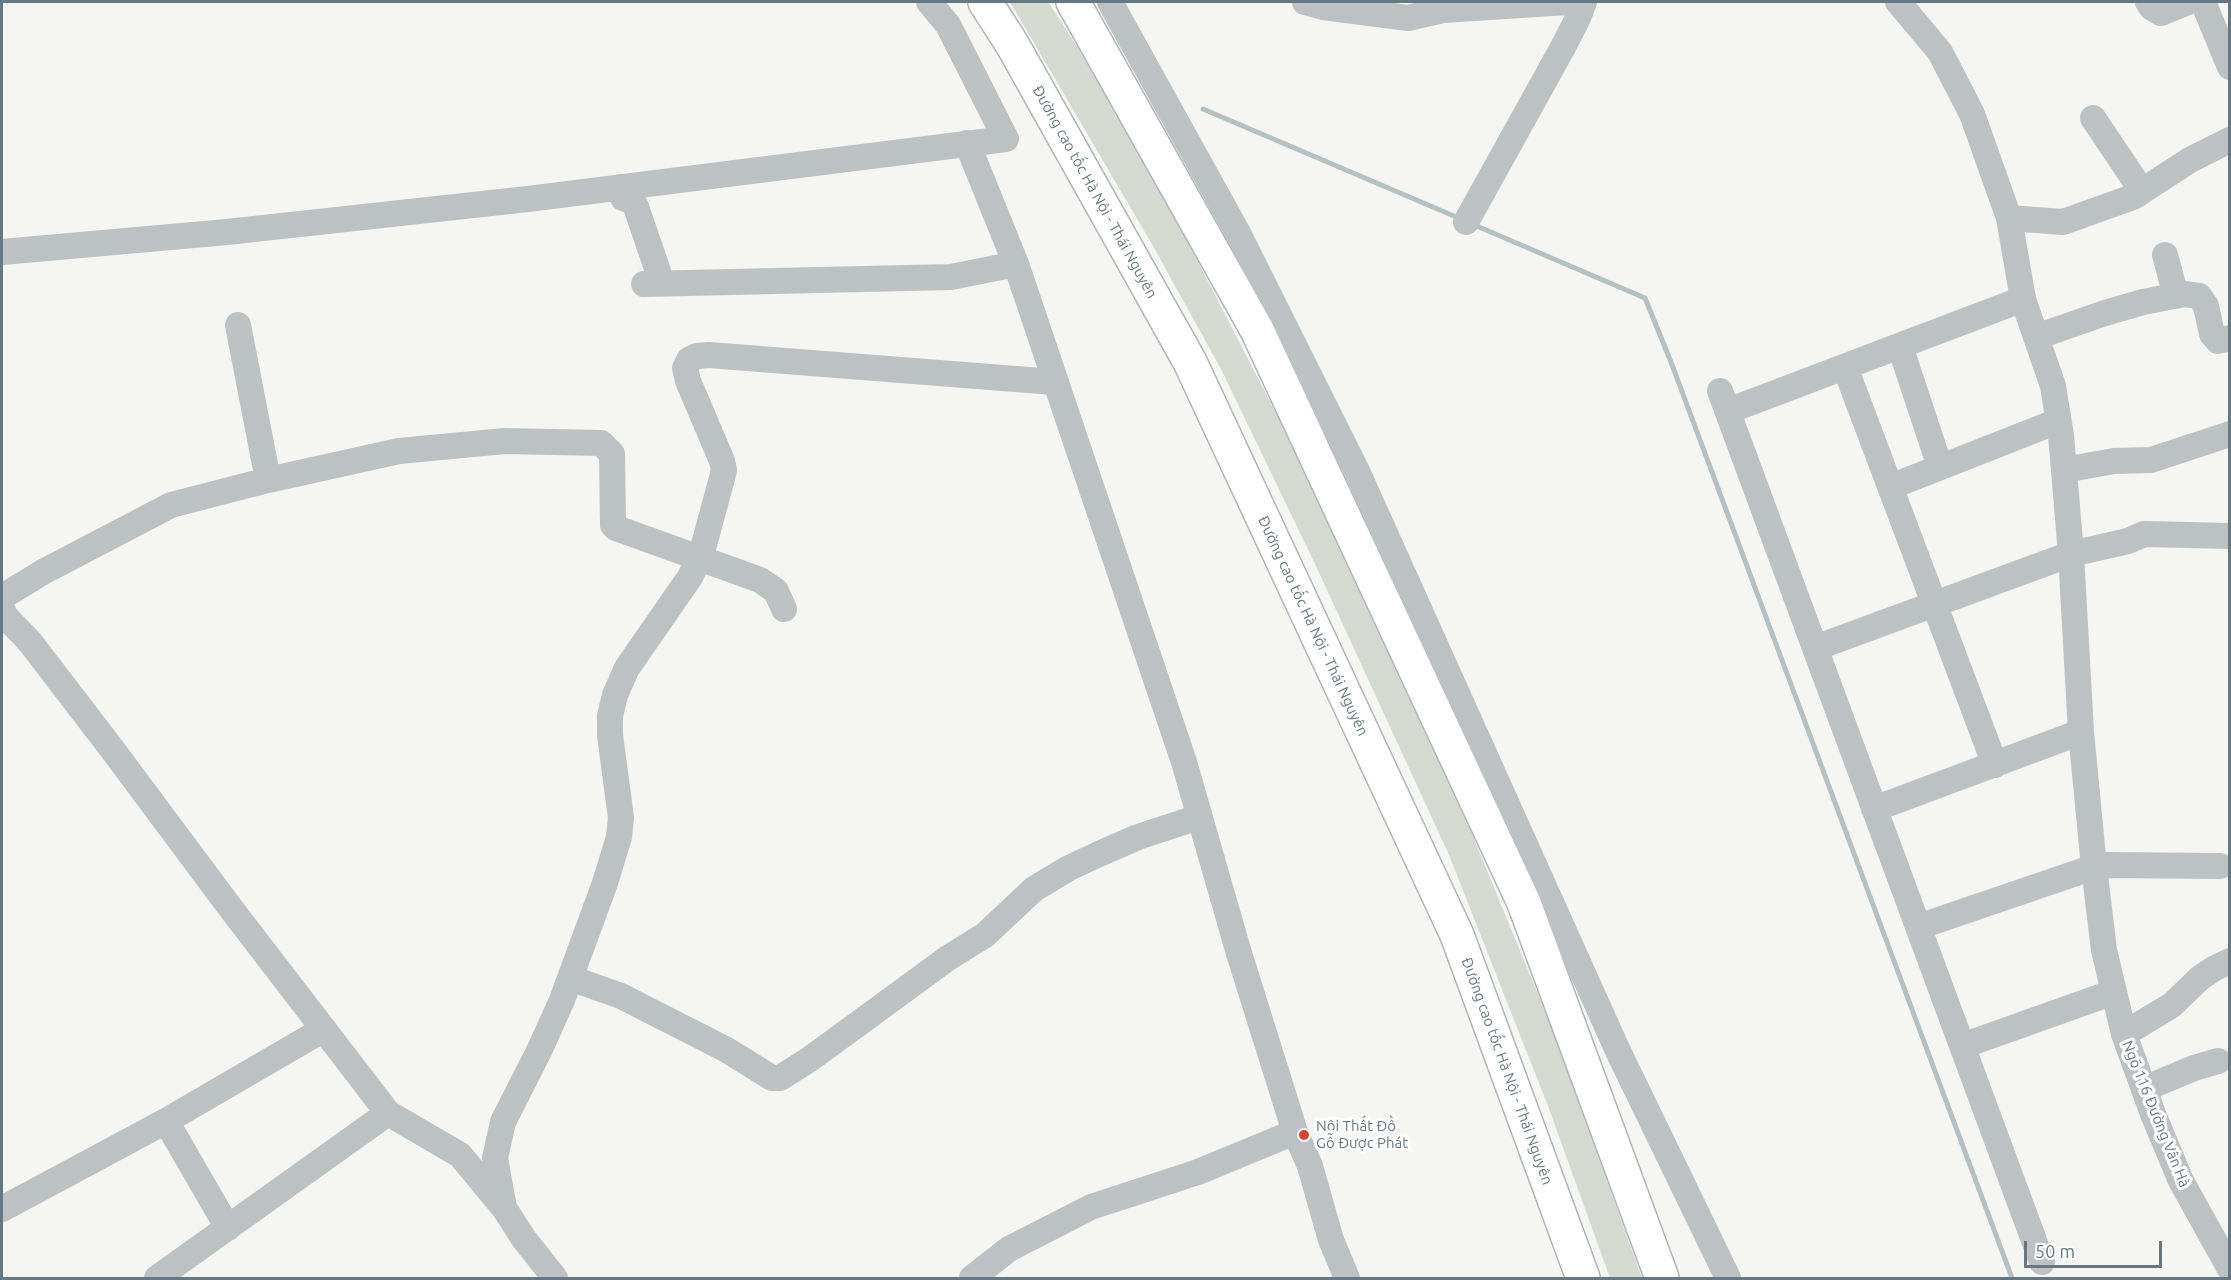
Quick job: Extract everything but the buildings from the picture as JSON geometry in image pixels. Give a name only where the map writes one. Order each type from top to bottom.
[{"type":"highway","name":"Đường cao tốc Hà Nội - Thái Nguyên","points":[[984,2],[1017,54],[1190,362],[1457,935],[1583,1278]]},
{"type":"highway","points":[[1072,2],[1257,330],[1524,903],[1662,1278]]},
{"type":"street","points":[[2,252],[227,232],[620,187],[1006,138],[948,25],[930,2]]},
{"type":"street","points":[[1110,2],[1238,233],[1356,471],[1618,1051],[1728,1278]]},
{"type":"street","points":[[1305,2],[1323,8],[1408,18],[1443,10],[1568,2]]},
{"type":"street","points":[[1466,222],[1562,49],[1584,2]]},
{"type":"street","name":"Ngõ 116 Đường Vân Hà","points":[[1898,2],[1940,52],[1972,114],[2009,218],[2023,299],[2053,386],[2064,470],[2082,732],[2104,950],[2124,1034],[2144,1089],[2181,1180],[2229,1269]]},
{"type":"street","points":[[2148,2],[2151,7],[2161,13],[2188,2]]},
{"type":"street","points":[[2204,2],[2229,67]]},
{"type":"street","points":[[2093,118],[2142,191]]},
{"type":"street","points":[[2009,218],[2063,222],[2133,197],[2190,160],[2229,140]]},
{"type":"street","points":[[967,143],[1016,264],[1184,762],[1238,950],[1295,1132],[1310,1166],[1331,1240],[1347,1278]]},
{"type":"street","points":[[620,187],[623,198],[636,207],[653,283],[951,277],[1016,264]]},
{"type":"street","points":[[2165,255],[2176,296]]},
{"type":"street","points":[[2036,337],[2105,313],[2184,294],[2199,296],[2206,306],[2212,333],[2218,341],[2229,338]]},
{"type":"street","points":[[2023,299],[1845,367],[1724,401],[2042,1262]]},
{"type":"street","points":[[238,326],[268,480]]},
{"type":"street","points":[[1900,346],[1940,467]]},
{"type":"street","points":[[504,1208],[495,1158],[503,1122],[540,1049],[570,978],[605,883],[618,837],[621,818],[610,735],[610,716],[615,695],[627,668],[674,603],[700,557],[724,470],[688,381],[685,368],[689,360],[697,356],[709,355],[1054,382]]},
{"type":"street","points":[[1845,367],[1995,765]]},
{"type":"street","points":[[1890,487],[2058,421]]},
{"type":"street","points":[[2064,470],[2114,461],[2151,460],[2229,434]]},
{"type":"street","points":[[2,597],[53,567],[171,505],[268,480],[399,451],[505,441],[601,443],[612,454],[613,525],[616,528],[767,583],[776,591],[784,609]]},
{"type":"street","points":[[1815,648],[2071,554],[2128,541],[2144,534],[2229,536]]},
{"type":"street","points":[[2,609],[5,616],[30,642],[99,731],[229,906],[388,1113],[460,1155],[504,1208],[524,1239],[555,1278]]},
{"type":"street","points":[[1874,809],[2082,732]]},
{"type":"street","points":[[570,978],[621,996],[727,1050],[772,1078],[780,1078],[810,1059],[948,958],[985,935],[1034,889],[1069,868],[1138,837],[1199,818]]},
{"type":"street","points":[[1918,927],[2094,867],[2106,865],[2220,866]]},
{"type":"street","points":[[2124,1034],[2172,1005],[2200,978],[2229,961]]},
{"type":"street","points":[[1962,1046],[2114,992]]},
{"type":"street","points":[[2,1209],[166,1121],[324,1029]]},
{"type":"street","points":[[2144,1089],[2194,1068],[2218,1061]]},
{"type":"street","points":[[157,1278],[191,1269],[228,1228],[388,1113]]},
{"type":"street","points":[[166,1121],[228,1228]]},
{"type":"street","points":[[972,1278],[1009,1249],[1090,1207],[1198,1172],[1295,1132]]},
{"type":"shaded area","points":[[1010,2],[1048,2],[1080,51],[1185,237],[1340,537],[1437,749],[1551,1026],[1642,1278],[1610,1278],[1548,1106],[1449,855],[1315,564],[1221,369],[1153,246]]},
{"type":"waterway","points":[[1203,109],[1461,219]]},
{"type":"waterway","points":[[1472,224],[1645,298],[1671,362],[2012,1278]]},
{"type":"place","name":"Nội Thất Đồ Gỗ Được Phát","points":[[1304,1135]]}]
